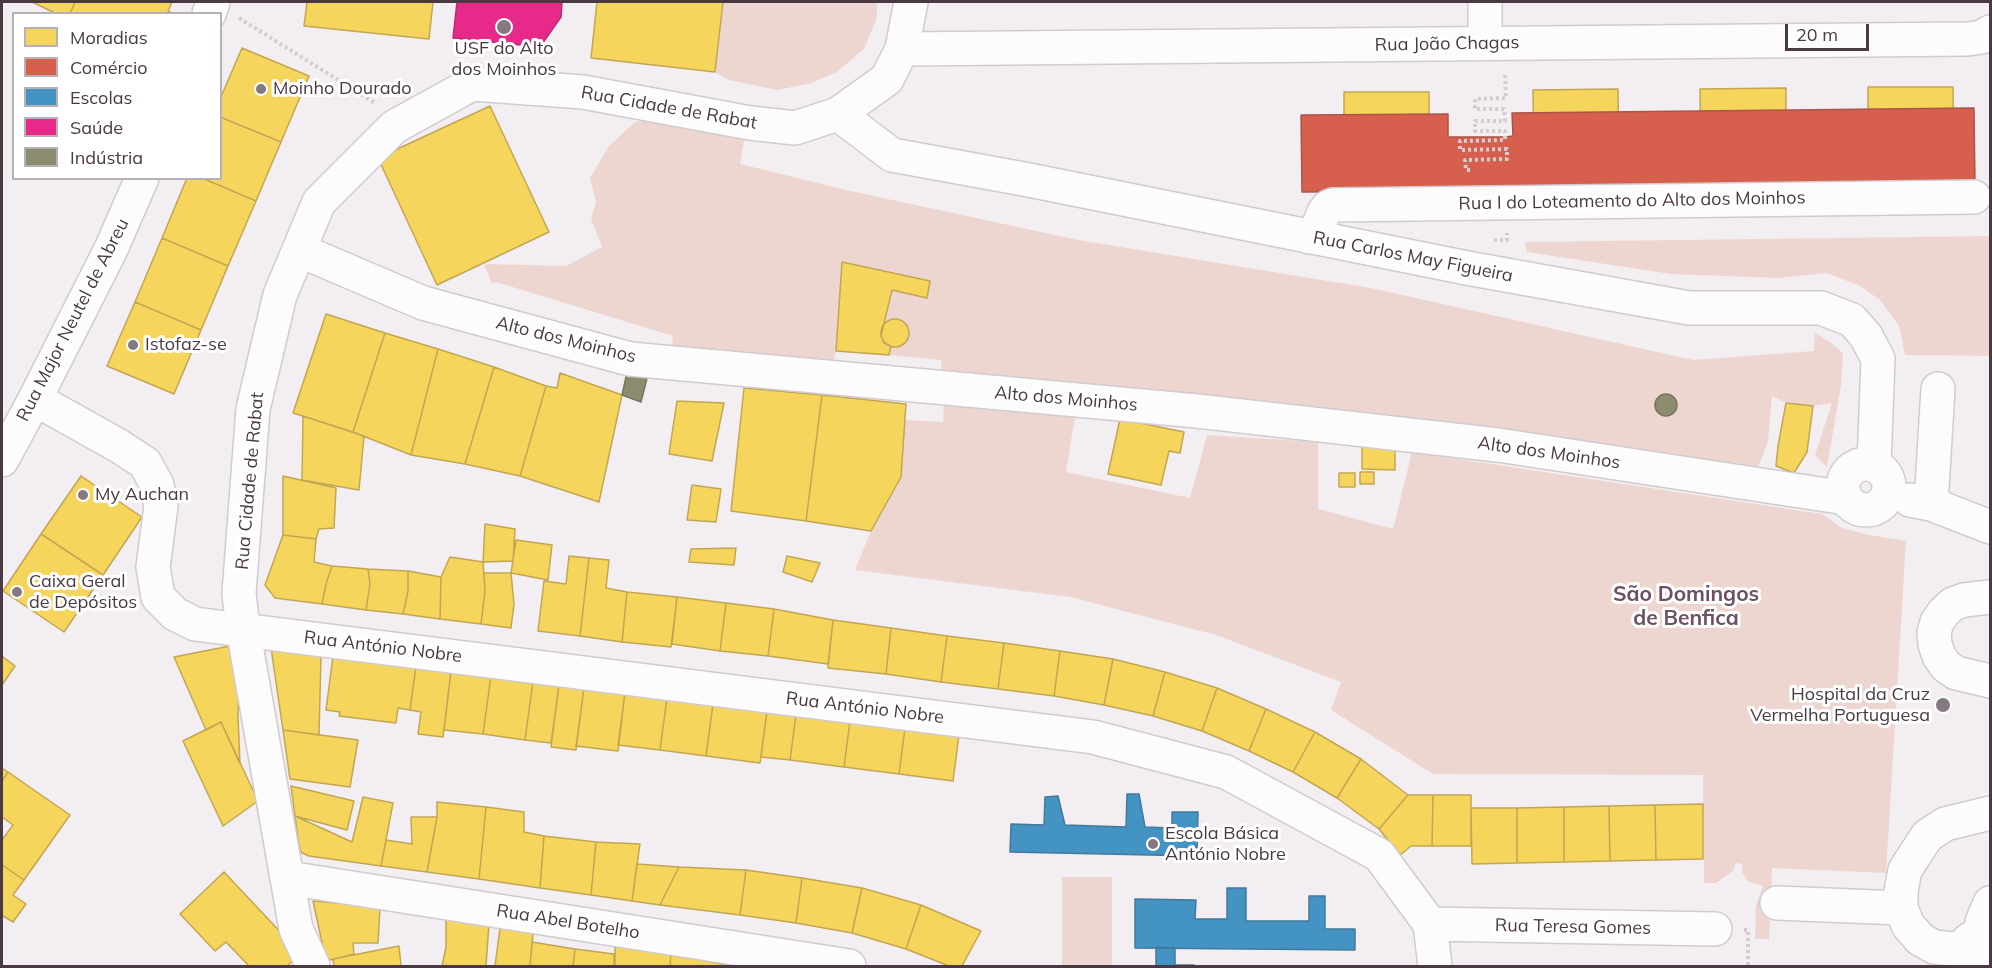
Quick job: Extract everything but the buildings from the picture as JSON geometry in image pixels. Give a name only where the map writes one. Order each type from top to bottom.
[{"type":"street","name":"Rua Cidade de Rabat","points":[[313,966],[296,929],[243,629],[239,593],[253,409],[280,296],[320,202],[394,127],[472,84],[583,92],[750,123],[795,128],[838,114],[887,79],[902,49],[911,2]]},
{"type":"street","name":"Rua João Chagas","points":[[902,49],[1968,39],[1983,37],[1990,32]]},
{"type":"street","name":"Rua Carlos May Figueira","points":[[838,114],[892,155],[1029,180],[1467,268],[1689,308],[1821,308],[1852,320],[1866,336],[1878,359],[1874,465]]},
{"type":"street","name":"Rua Major Neutel de Abreu","points":[[2,460],[111,249],[141,180]]},
{"type":"street","name":"Rua I do Loteamento do Alto dos Moinhos","points":[[1308,237],[1320,225],[1323,212],[1333,205],[1974,197]]},
{"type":"street","name":"Alto dos Moinhos","points":[[299,250],[423,303],[630,358],[1197,411],[1498,445],[1846,498]]},
{"type":"street","points":[[1931,504],[1938,389]]},
{"type":"street","name":"Rua António Nobre","points":[[35,399],[145,463],[157,485],[161,506],[153,567],[158,597],[175,614],[195,624],[1093,737],[1226,772],[1380,855],[1430,924]]},
{"type":"street","points":[[1865,463],[1874,465],[1883,470],[1888,478],[1890,488],[1887,497],[1875,508],[1867,510],[1858,508],[1846,498],[1843,489],[1844,480],[1856,465],[1865,463]]},
{"type":"street","points":[[1887,497],[1931,504],[1990,527]]},
{"type":"street","points":[[1990,597],[1964,600],[1953,604],[1937,622],[1934,633],[1936,650],[1946,666],[1956,673],[1990,681]]},
{"type":"street","points":[[1990,813],[1945,824],[1927,837],[1905,870],[1901,908],[1908,925],[1920,939],[1934,947],[1980,951],[1983,922],[1990,903]]},
{"type":"street","name":"Rua Abel Botelho","points":[[288,878],[849,966]]},
{"type":"street","points":[[1777,903],[1901,908]]},
{"type":"street","points":[[1430,924],[1435,966]]},
{"type":"street","name":"Rua Teresa Gomes","points":[[1430,924],[1715,930]]},
{"type":"path","points":[[213,2],[405,121]]},
{"type":"path","points":[[1477,170],[1466,170],[1466,160],[1507,159],[1507,149],[1460,150],[1460,141],[1505,140],[1505,130],[1475,131],[1475,121],[1505,121],[1504,109],[1475,110],[1475,99],[1506,98],[1505,73],[1496,73]]},
{"type":"shaded area","points":[[723,2],[877,2],[877,17],[864,49],[838,71],[812,83],[777,90],[729,80],[715,72]]},
{"type":"shaded area","points":[[653,120],[744,140],[740,164],[846,190],[1078,240],[1371,288],[1693,360],[1814,351],[1815,333],[1843,353],[1841,385],[1827,467],[1815,455],[1832,403],[1813,406],[1786,403],[1772,396],[1768,442],[1758,468],[1067,386],[942,380],[941,360],[836,351],[832,368],[671,354],[673,336],[496,282],[492,284],[484,265],[566,266],[602,247],[591,219],[596,202],[590,178],[609,146],[635,122]]},
{"type":"shaded area","points":[[1990,236],[1990,356],[1905,355],[1899,326],[1880,300],[1860,286],[1827,273],[1778,278],[1671,274],[1527,252],[1525,242]]},
{"type":"shaded area","points":[[944,404],[1075,417],[1066,472],[1190,498],[1207,435],[1318,442],[1318,509],[1393,529],[1412,452],[1822,514],[1842,528],[1906,541],[1886,873],[1772,868],[1769,939],[1755,939],[1756,905],[1763,886],[1747,881],[1742,872],[1742,864],[1736,863],[1733,871],[1716,883],[1704,883],[1703,775],[1433,774],[1331,710],[1341,682],[1216,635],[1070,597],[855,570],[871,531],[905,420],[943,422]]},
{"type":"shaded area","points":[[1062,877],[1112,877],[1112,966],[1062,966]]},
{"type":"place","name":"USF do Alto dos Moinhos","points":[[504,27]]},
{"type":"place","name":"Moinho Dourado","points":[[261,89]]},
{"type":"place","name":"Istofaz-se","points":[[133,345]]},
{"type":"place","name":"My Auchan","points":[[83,495]]},
{"type":"place","name":"Caixa Geral de Depósitos","points":[[17,592]]},
{"type":"place","name":"Hospital da Cruz Vermelha Portuguesa","points":[[1943,705]]},
{"type":"place","name":"Escola Básica António Nobre","points":[[1153,844]]},
{"type":"district","name":"São Domingos de Benfica","points":[[1686,607]]}]
